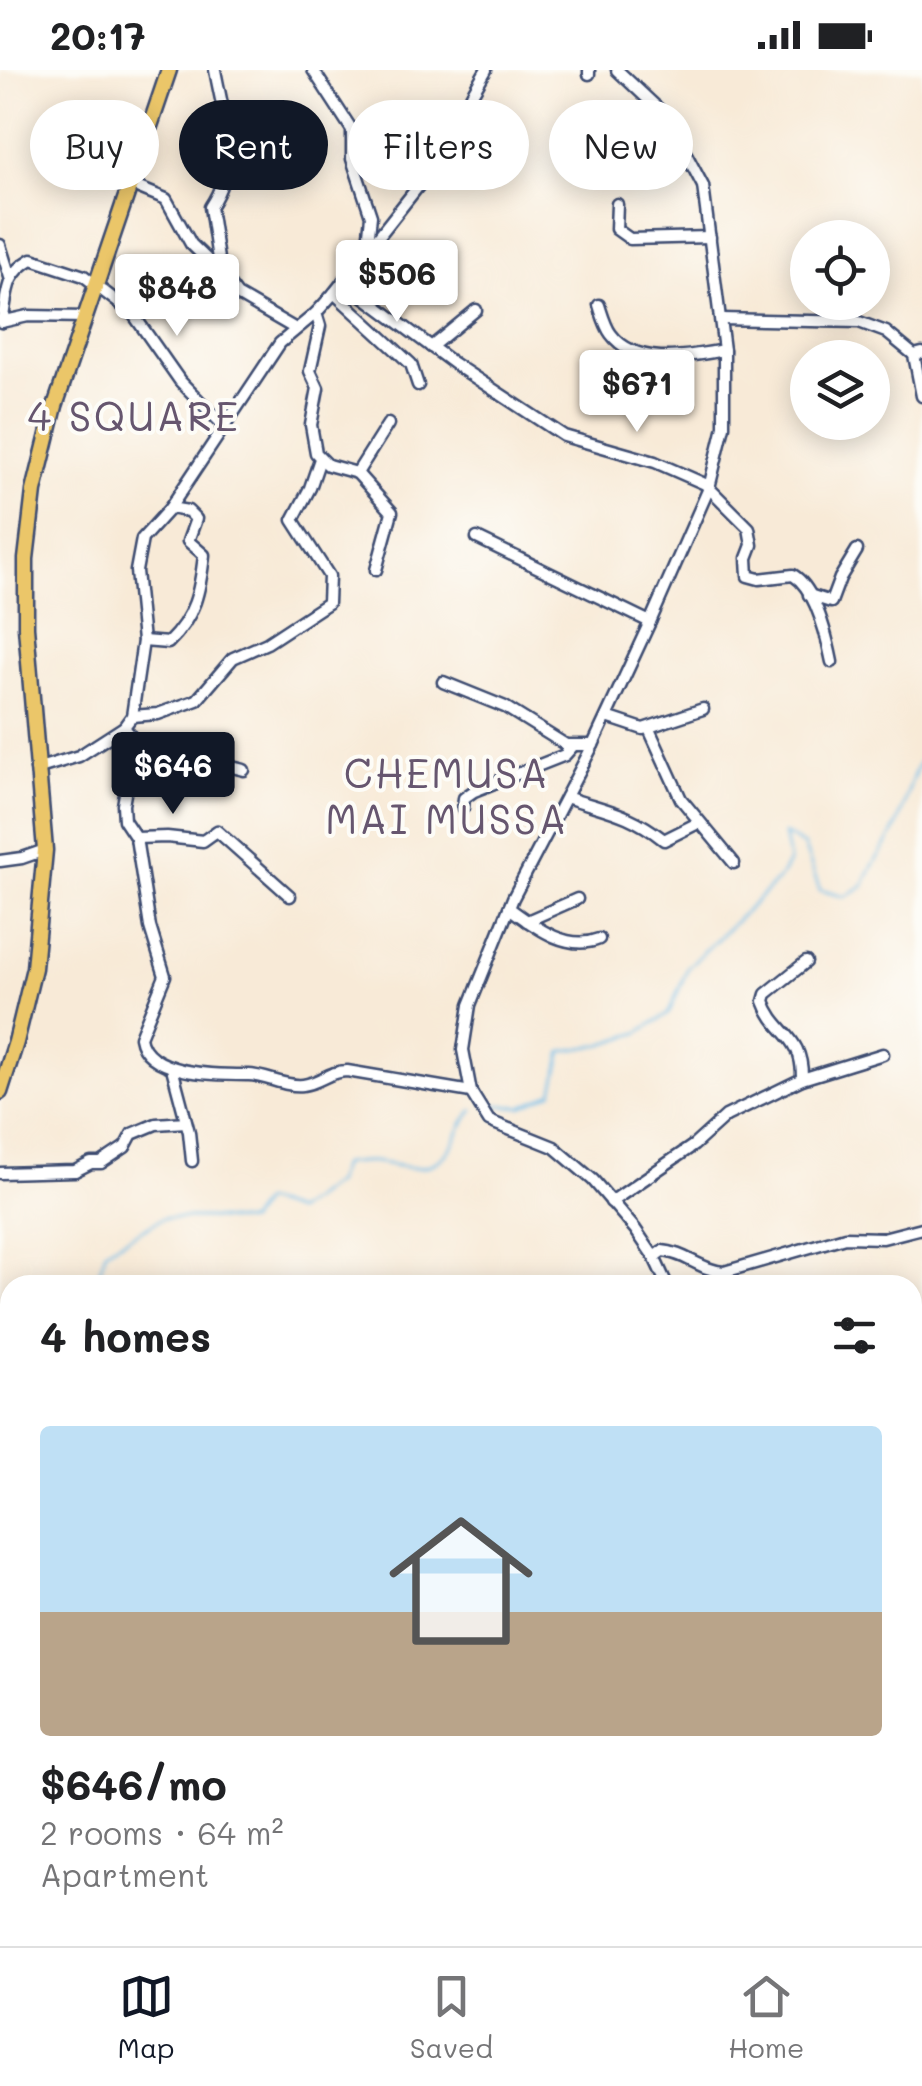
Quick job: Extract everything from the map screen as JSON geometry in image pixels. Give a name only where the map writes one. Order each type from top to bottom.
[{"type":"highway","points":[[159,101],[169,70]]},
{"type":"highway","points":[[0,1092],[34,968],[46,850],[26,627],[28,534],[51,419],[130,190]]},
{"type":"street","points":[[215,70],[228,151],[228,173],[210,207],[220,272]]},
{"type":"street","points":[[313,70],[348,124]]},
{"type":"street","points":[[467,100],[486,70]]},
{"type":"street","points":[[617,70],[666,116],[703,186],[724,350],[724,426],[709,488],[650,622],[607,718],[530,860],[509,908],[466,1018],[463,1050],[471,1092],[489,1122],[554,1147],[593,1180],[654,1257],[663,1275]]},
{"type":"street","points":[[144,190],[166,199],[191,244],[237,295],[294,328]]},
{"type":"street","points":[[362,190],[371,216],[367,252]]},
{"type":"street","points":[[36,769],[79,756],[124,727],[132,716],[143,641],[138,550],[142,539],[170,508],[260,369],[294,328],[316,313],[334,293],[414,190]]},
{"type":"street","points":[[617,204],[616,229],[630,238],[710,237]]},
{"type":"street","points":[[0,246],[10,278]]},
{"type":"street","points":[[85,317],[28,316],[1,322],[10,278],[18,267],[32,259],[84,276],[96,284],[133,314],[180,380],[224,426]]},
{"type":"street","points":[[343,281],[564,436],[655,462],[696,478],[709,488],[749,528],[752,545],[747,558],[748,576],[758,579],[792,575],[799,579],[825,628],[832,662]]},
{"type":"street","points":[[334,293],[410,364],[418,385]]},
{"type":"street","points":[[599,304],[610,334],[640,354],[688,356],[724,350]]},
{"type":"street","points":[[431,346],[476,310]]},
{"type":"street","points":[[132,716],[158,714],[196,700],[233,658],[267,643],[328,602],[329,576],[292,520],[310,488],[320,459],[312,430],[318,388],[310,371],[320,326],[316,313]]},
{"type":"street","points":[[721,319],[859,322],[886,332],[918,354],[922,396]]},
{"type":"street","points":[[357,473],[388,424]]},
{"type":"street","points":[[320,459],[334,468],[357,473],[392,512],[376,570]]},
{"type":"street","points":[[143,641],[168,643],[196,607],[200,592],[204,555],[188,541],[196,519],[188,510],[170,508]]},
{"type":"street","points":[[477,538],[650,622]]},
{"type":"street","points":[[809,595],[830,602],[858,550]]},
{"type":"street","points":[[443,682],[505,706],[572,747],[593,745]]},
{"type":"street","points":[[607,718],[649,729],[703,708]]},
{"type":"street","points":[[124,727],[133,751],[123,814],[136,838],[150,927],[165,976],[140,1041],[144,1048],[172,1068],[228,1077],[253,1075],[298,1085],[312,1083],[332,1072],[347,1071],[471,1092]]},
{"type":"street","points":[[649,729],[680,799],[734,863]]},
{"type":"street","points":[[463,808],[464,798],[474,791],[565,755],[572,747]]},
{"type":"street","points":[[129,773],[198,770],[216,763],[244,770]]},
{"type":"street","points":[[566,797],[618,811],[652,828],[664,840],[698,823]]},
{"type":"street","points":[[136,838],[203,841],[217,831],[290,896]]},
{"type":"street","points":[[0,860],[46,850]]},
{"type":"street","points":[[527,921],[577,899]]},
{"type":"street","points":[[509,908],[543,932],[567,940],[599,939]]},
{"type":"street","points":[[802,1079],[798,1049],[764,1001],[766,994],[806,962]]},
{"type":"street","points":[[612,1202],[694,1145],[726,1116],[802,1079],[883,1054]]},
{"type":"street","points":[[172,1068],[192,1160]]},
{"type":"street","points":[[0,1173],[75,1170],[101,1164],[125,1147],[132,1134],[156,1124],[186,1122]]},
{"type":"street","points":[[654,1257],[670,1251],[713,1272],[724,1272],[845,1237],[883,1238],[922,1228]]},
{"type":"waterway","points":[[484,1104],[522,1107],[553,1092],[563,1051],[638,1033],[669,1013],[688,967],[779,879],[789,861],[784,834],[804,846],[820,890],[845,897],[864,885],[897,825],[922,758]]},
{"type":"waterway","points":[[101,1275],[106,1250],[163,1218],[248,1222],[263,1201],[295,1212],[335,1183],[342,1164],[428,1166],[449,1151],[474,1110]]},
{"type":"district","name":"4 SQUARE","points":[[134,415]]},
{"type":"district","name":"CHEMUSA MAI MUSSA","points":[[447,795]]}]
